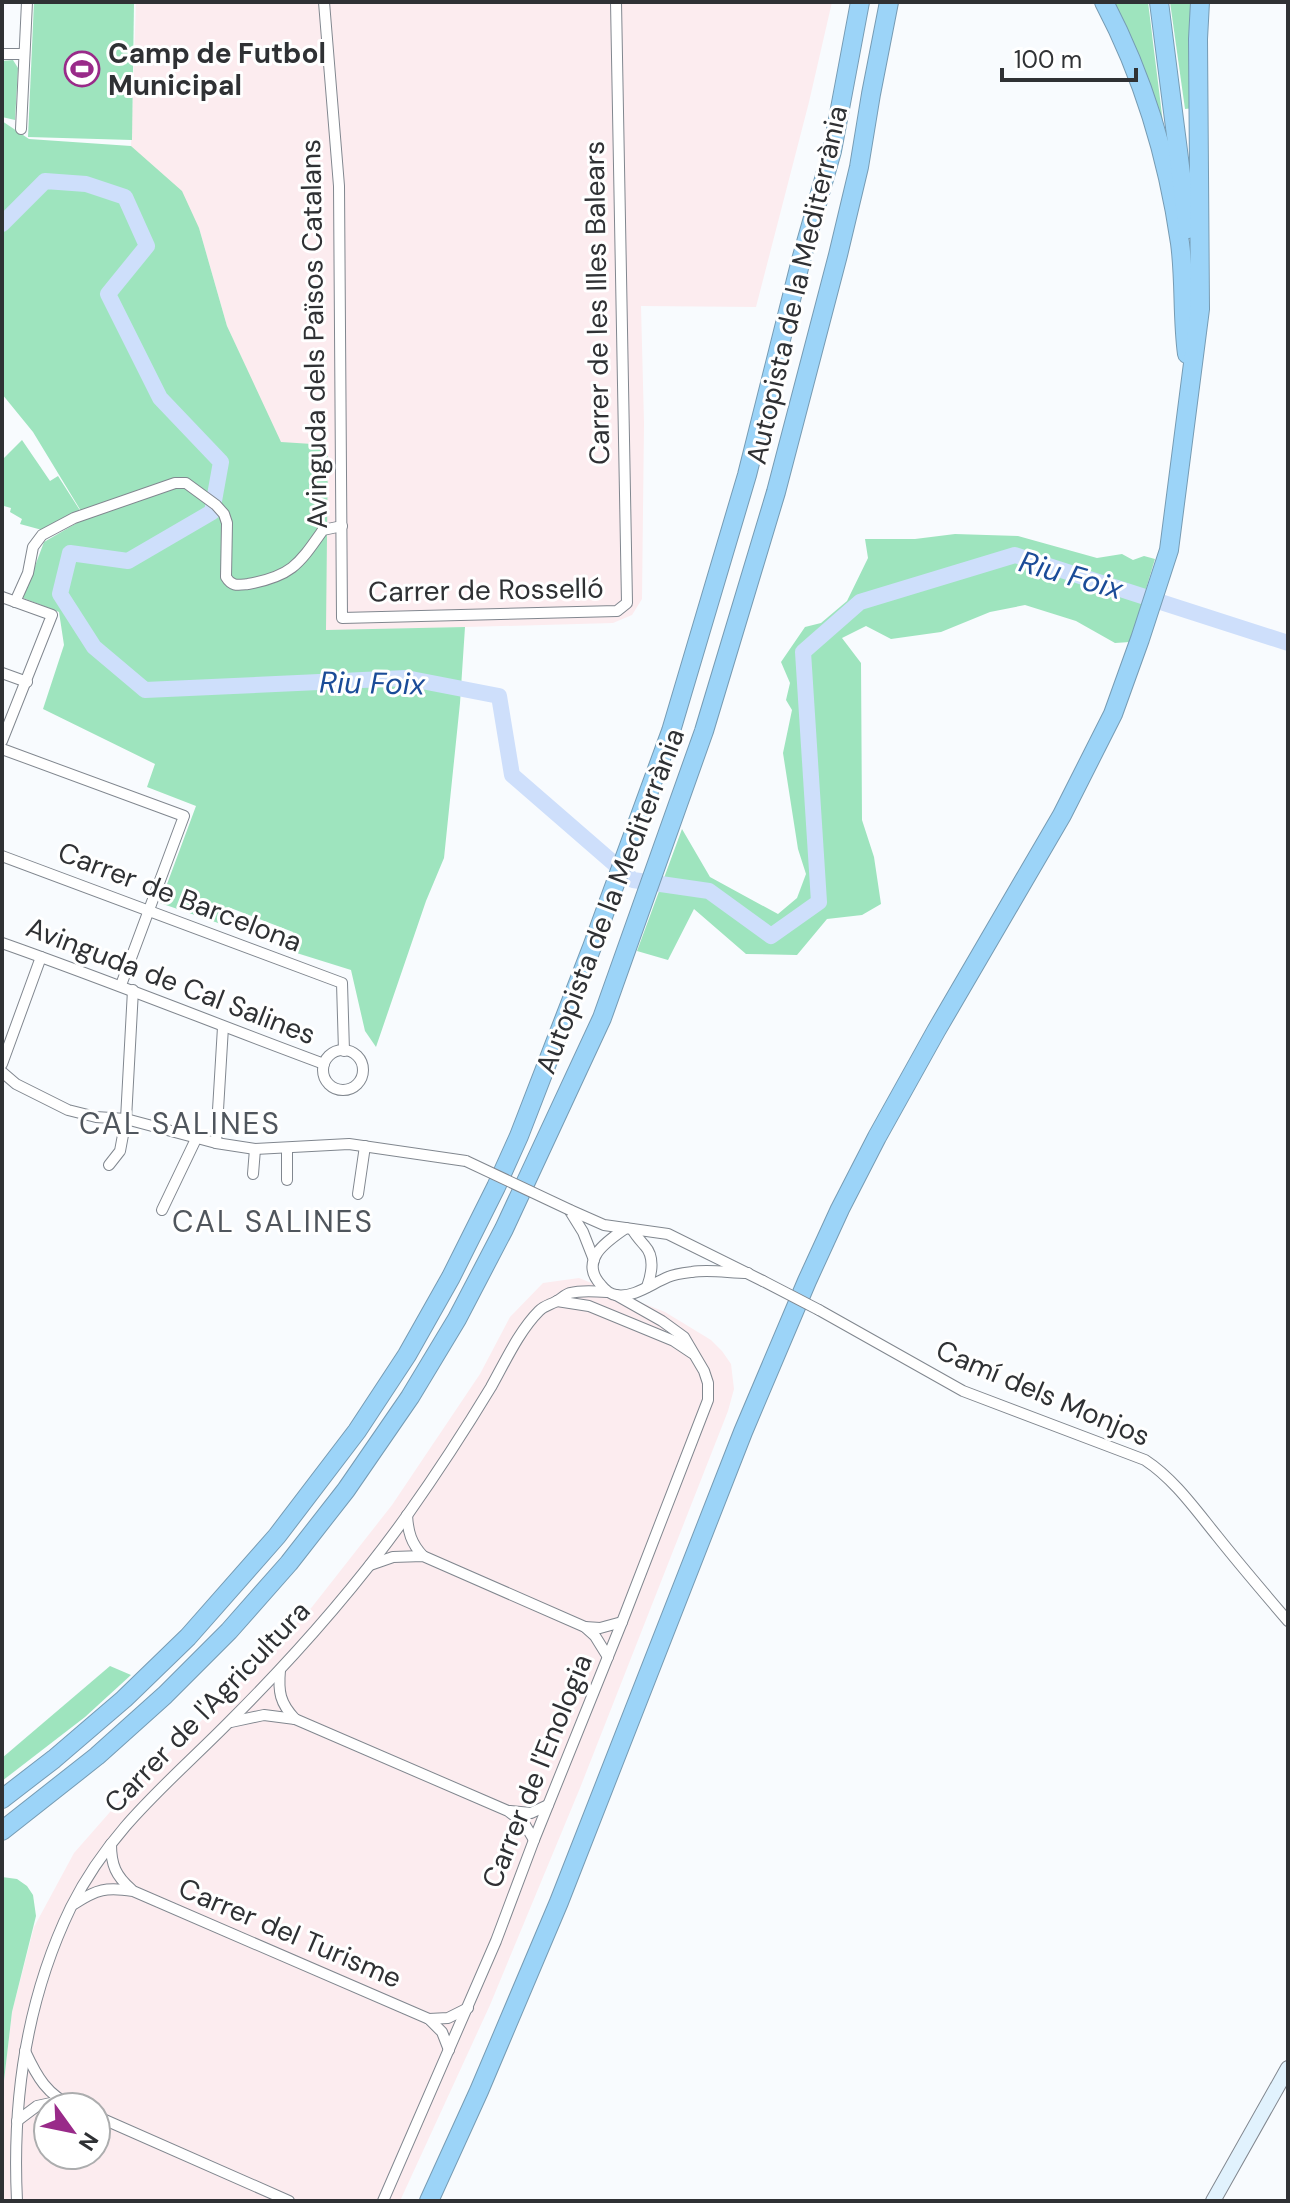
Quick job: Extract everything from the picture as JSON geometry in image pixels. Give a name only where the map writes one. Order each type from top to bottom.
[{"type":"highway","name":"Autopista de la Mediterrània","points":[[2,1799],[135,1689],[198,1626],[287,1525],[374,1405],[429,1317],[496,1187],[519,1136],[671,731],[747,475],[832,151],[860,2]]},
{"type":"highway","name":"Autopista de la Mediterrània","points":[[2,1831],[132,1726],[229,1631],[289,1563],[346,1490],[410,1397],[457,1319],[510,1217],[602,1018],[704,731],[780,477],[838,255],[859,167],[889,2]]},
{"type":"highway","points":[[1104,2],[1144,94],[1165,169],[1180,244],[1191,384]]},
{"type":"highway","points":[[1159,2],[1190,245],[1191,384]]},
{"type":"highway","points":[[429,2201],[559,1902],[743,1432],[807,1281],[877,1137],[1062,815],[1113,714],[1140,639],[1169,550],[1200,309],[1200,2]]},
{"type":"highway","points":[[2,1843],[70,1792],[132,1726]]},
{"type":"main road","points":[[1213,2201],[1288,2068]]},
{"type":"street","points":[[21,129],[27,2]]},
{"type":"street","name":"Avinguda dels Països Catalans","points":[[324,2],[339,186],[342,618]]},
{"type":"street","name":"Carrer de les Illes Balears","points":[[616,2],[627,603]]},
{"type":"street","points":[[2,54],[24,54]]},
{"type":"street","points":[[15,602],[28,573],[33,547],[48,530],[95,510],[180,482],[186,483],[224,514],[227,523],[226,577],[236,586],[267,581],[290,571],[323,530],[342,526]]},
{"type":"street","points":[[2,597],[52,615],[2,741]]},
{"type":"street","name":"Carrer de Rosselló","points":[[342,618],[617,611],[627,603]]},
{"type":"street","points":[[2,673],[27,682]]},
{"type":"street","points":[[2,749],[184,816],[121,985]]},
{"type":"street","name":"Carrer de Barcelona","points":[[2,856],[342,983],[344,1051]]},
{"type":"street","name":"Avinguda de Cal Salines","points":[[2,943],[121,985],[324,1064]]},
{"type":"street","points":[[2,1064],[41,957]]},
{"type":"street","points":[[109,1165],[120,1151],[126,1119],[133,990]]},
{"type":"street","points":[[216,1143],[223,1027]]},
{"type":"street","points":[[335,1052],[352,1053],[359,1059],[362,1076],[351,1088],[336,1089],[323,1072],[324,1064],[335,1052]]},
{"type":"street","name":"Camí dels Monjos","points":[[2,1072],[16,1084],[68,1110],[96,1117],[126,1119],[216,1143],[255,1149],[334,1144],[365,1146],[466,1161],[604,1225],[668,1234],[819,1310],[963,1391],[1145,1460],[1170,1481],[1197,1511],[1288,1621]]},
{"type":"street","points":[[162,1210],[196,1139]]},
{"type":"street","points":[[358,1194],[365,1146]]},
{"type":"street","points":[[287,1148],[287,1180]]},
{"type":"street","points":[[253,1174],[255,1149]]},
{"type":"street","points":[[570,1210],[594,1260]]},
{"type":"street","points":[[647,1287],[651,1274],[650,1253],[629,1228],[599,1249],[592,1269],[595,1280],[611,1294],[662,1321],[684,1337],[694,1355]]},
{"type":"street","points":[[557,1301],[572,1292],[629,1295],[670,1276],[695,1271],[748,1273]]},
{"type":"street","points":[[557,1301],[589,1306],[674,1341],[694,1355]]},
{"type":"street","name":"Carrer de l'Agricultura","points":[[17,2201],[17,2121],[24,2050],[41,1979],[73,1905],[97,1863],[156,1791],[280,1669],[368,1566],[464,1431],[525,1330],[539,1311],[557,1301]]},
{"type":"street","name":"Carrer de l'Enologia","points":[[383,2201],[496,1941],[708,1400],[708,1383],[694,1355]]},
{"type":"street","points":[[407,1515],[414,1546],[423,1556],[585,1627],[595,1636],[608,1657]]},
{"type":"street","points":[[368,1566],[393,1557],[423,1556]]},
{"type":"street","points":[[585,1627],[600,1628],[622,1622]]},
{"type":"street","points":[[280,1669],[280,1698],[295,1719]]},
{"type":"street","points":[[229,1722],[264,1715],[295,1719],[508,1811],[524,1823],[534,1840]]},
{"type":"street","points":[[508,1811],[531,1813],[548,1805]]},
{"type":"street","points":[[111,1844],[114,1871],[133,1891]]},
{"type":"street","name":"Carrer del Turisme","points":[[73,1905],[97,1890],[112,1888],[133,1891],[429,2019]]},
{"type":"street","points":[[429,2019],[448,2018],[468,2008]]},
{"type":"street","points":[[429,2019],[442,2032],[449,2050]]},
{"type":"street","points":[[24,2050],[37,2078],[50,2091]]},
{"type":"street","points":[[17,2121],[32,2110]]},
{"type":"street","points":[[112,2123],[289,2201]]},
{"type":"shaded area","points":[[136,2],[832,2],[756,307],[641,306],[644,423],[642,599],[632,615],[613,623],[325,631],[327,520],[294,518],[248,372],[227,326],[199,228],[131,146]]},
{"type":"shaded area","points":[[579,1278],[665,1312],[711,1340],[731,1364],[734,1389],[580,1788],[490,2005],[400,2201],[2,2201],[2,2098],[12,2012],[34,1927],[74,1853],[124,1796],[235,1688],[312,1607],[392,1505],[480,1374],[510,1317],[543,1283]]},
{"type":"green space","name":"Camp de Futbol Municipal","points":[[34,2],[134,2],[132,140],[28,137]]},
{"type":"green space","points":[[1111,2],[1148,2],[1165,139]]},
{"type":"green space","points":[[1170,2],[1194,2],[1194,108],[1185,109]]},
{"type":"green space","points":[[13,60],[18,68],[15,120],[2,117],[2,61]]},
{"type":"green space","points":[[2,121],[29,139],[131,146],[182,191],[199,228],[227,326],[281,442],[328,445],[326,630],[465,627],[444,858],[376,1047],[365,1031],[351,970],[287,950],[293,932],[228,907],[221,924],[160,903],[196,806],[147,787],[155,764],[43,709],[64,645],[59,612],[23,598],[44,542],[82,520],[81,511],[33,432],[2,394]]},
{"type":"green space","points":[[22,440],[50,481],[58,476],[81,512],[42,530],[20,524],[22,519],[10,512],[11,508],[4,506],[2,512],[2,460]]},
{"type":"green space","points":[[955,534],[1018,536],[1097,558],[1122,554],[1133,560],[1144,556],[1155,559],[1130,642],[1115,643],[1076,621],[1025,605],[990,612],[941,632],[891,639],[866,626],[842,638],[861,663],[862,820],[874,857],[881,904],[862,915],[827,919],[797,955],[746,954],[694,909],[668,960],[637,951],[682,829],[710,877],[778,914],[797,898],[806,874],[798,849],[783,753],[792,710],[786,700],[790,683],[781,662],[805,627],[821,623],[847,601],[868,558],[865,539],[915,539]]},
{"type":"green space","points":[[110,1666],[131,1675],[85,1717],[2,1781],[2,1758]]},
{"type":"green space","points":[[2,1877],[17,1879],[27,1886],[33,1895],[36,1916],[12,2012],[2,2098]]},
{"type":"waterway","name":"Riu Foix","points":[[2,224],[45,181],[86,184],[125,197],[147,246],[108,294],[160,398],[221,462],[212,512],[128,561],[70,553],[60,594],[94,647],[145,690],[406,678],[499,696],[512,775],[633,880],[709,891],[771,936],[819,902],[803,652],[860,602],[1015,555],[1288,643]]},
{"type":"place","name":"Camp de Futbol Municipal","points":[[82,69]]},
{"type":"district","name":"CAL SALINES","points":[[180,1123]]},
{"type":"district","name":"CAL SALINES","points":[[273,1221]]}]
